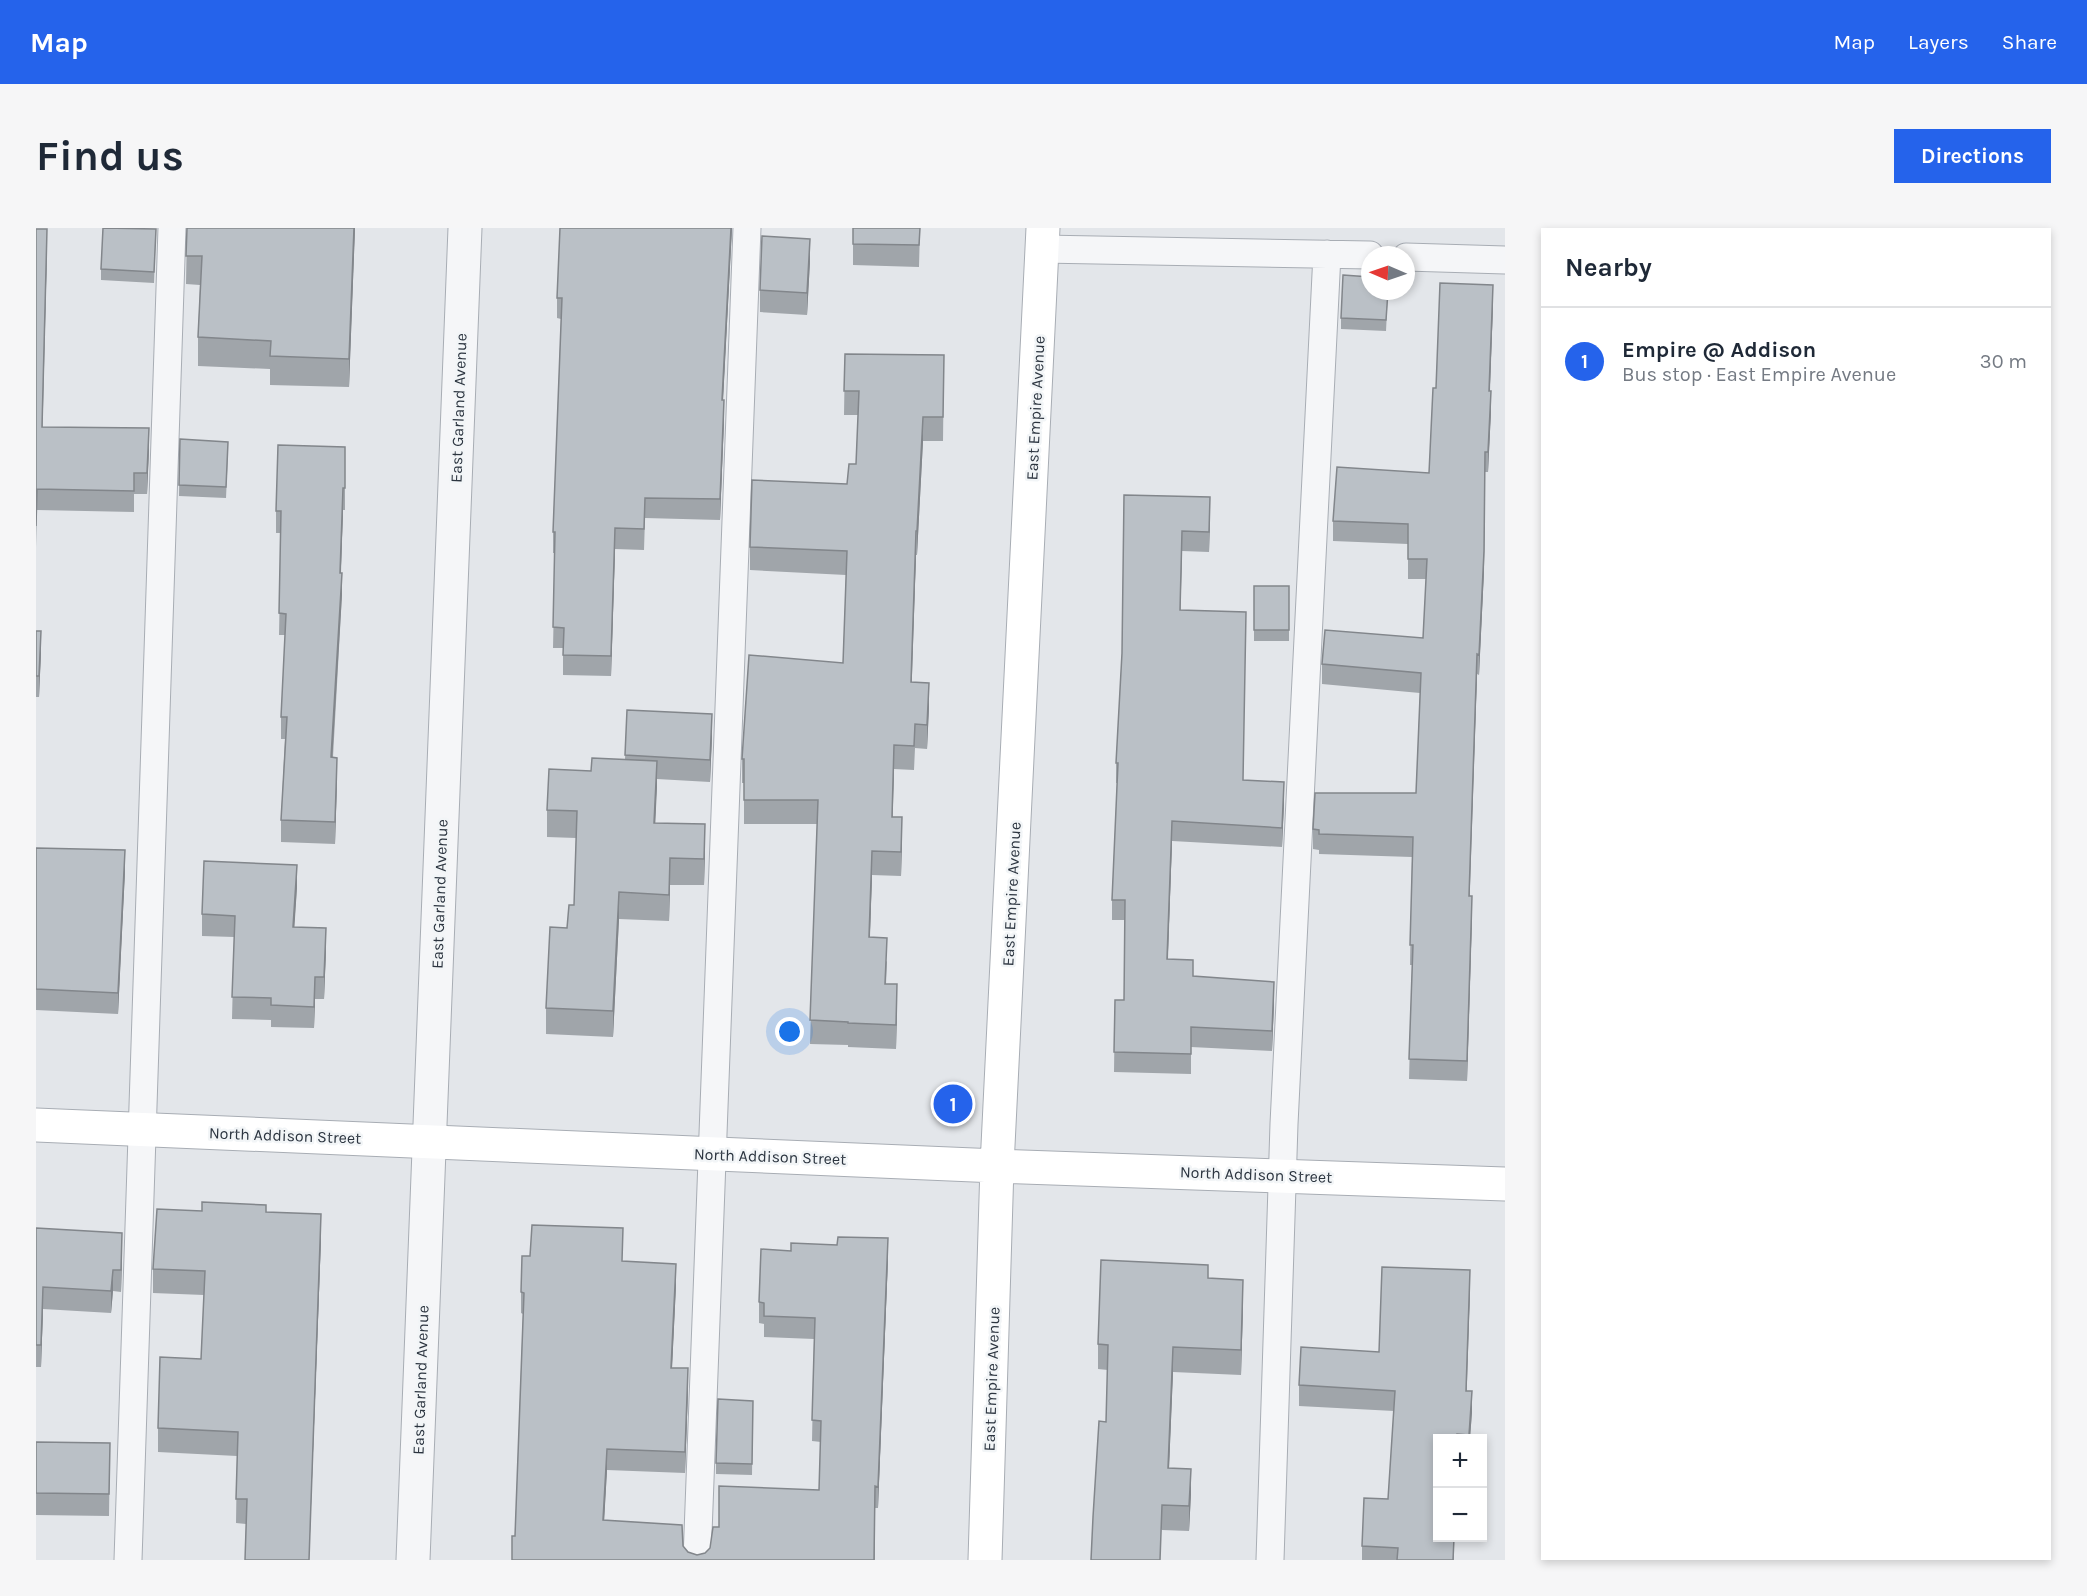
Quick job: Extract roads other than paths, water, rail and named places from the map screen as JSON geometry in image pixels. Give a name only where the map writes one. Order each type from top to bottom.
[{"type":"street","name":"East Garland Avenue","points":[[413,1560],[465,228]]},
{"type":"street","name":"East Empire Avenue","points":[[985,1560],[998,1166],[1043,239]]},
{"type":"street","name":"North Addison Street","points":[[36,1125],[998,1166],[1282,1174],[1505,1184]]},
{"type":"lane","points":[[128,1560],[172,228]]},
{"type":"lane","points":[[697,1560],[747,228]]},
{"type":"lane","points":[[1043,239],[1154,240],[1361,255]]},
{"type":"lane","points":[[1270,1560],[1282,1174],[1328,254]]},
{"type":"lane","points":[[1415,256],[1505,260]]},
{"type":"place","name":"Empire @ Addison","points":[[953,1104]]}]
